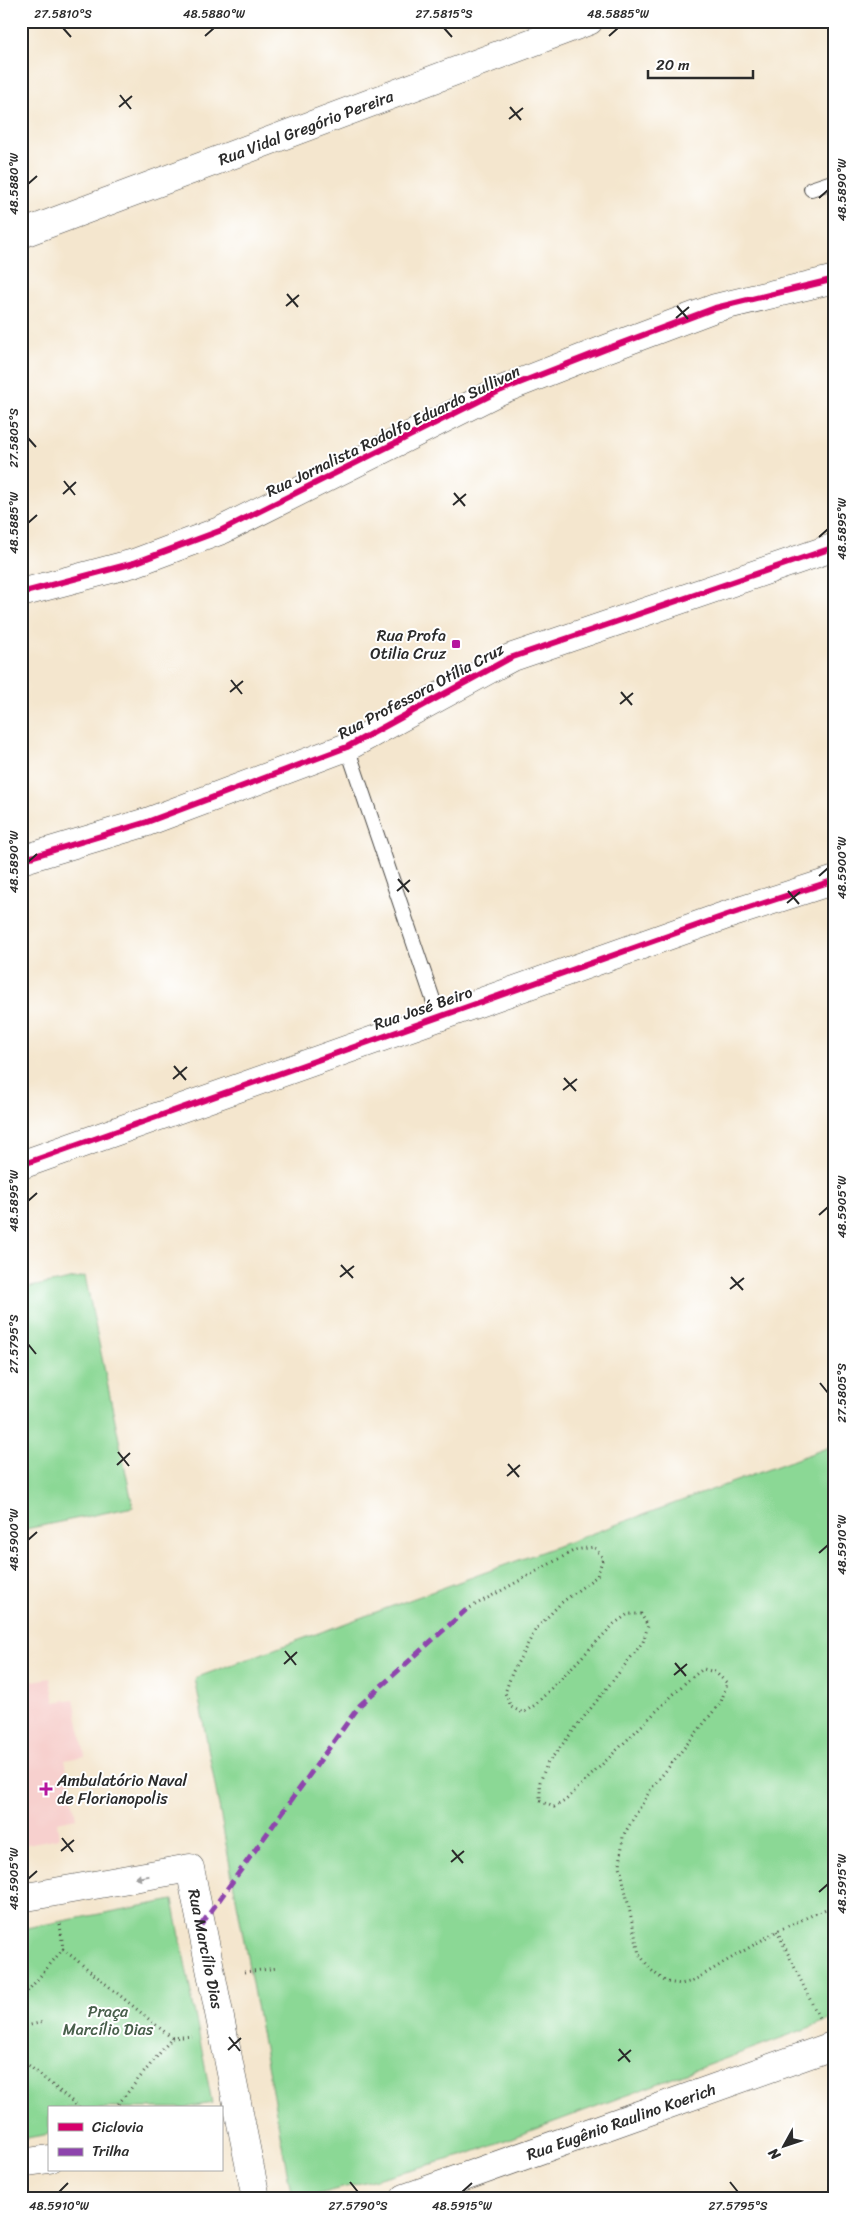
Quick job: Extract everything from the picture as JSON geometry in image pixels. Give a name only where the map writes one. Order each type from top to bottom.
[{"type":"street","name":"Rua Vidal Gregório Pereira","points":[[21,234],[589,21]]},
{"type":"street","name":"Rua Jornalista Rodolfo Eduardo Sullivan","points":[[21,593],[134,563],[222,530],[499,391],[606,349],[715,308],[835,279]]},
{"type":"street","name":"Rua Professora Otília Cruz","points":[[21,860],[147,822],[348,747],[510,658],[835,547]]},
{"type":"street","name":"Rua José Beiro","points":[[21,1165],[724,916],[835,880]]},
{"type":"street","name":"Rua Marcílio Dias","points":[[21,1898],[190,1868],[231,2125],[256,2198]]},
{"type":"street","name":"Rua Eugênio Raulino Koerich","points":[[405,2198],[833,2045]]},
{"type":"street","points":[[21,2163],[48,2158]]},
{"type":"lane","points":[[812,189],[835,182]]},
{"type":"lane","points":[[348,747],[439,1017]]},
{"type":"path","points":[[466,1610],[575,1550],[594,1547],[603,1558],[597,1576],[562,1603],[536,1629],[512,1673],[505,1693],[511,1707],[523,1713],[535,1705],[614,1624],[628,1614],[641,1614],[648,1626],[643,1642],[547,1764],[540,1782],[540,1801],[554,1807],[565,1801],[687,1681],[703,1669],[715,1672],[727,1683],[721,1702],[651,1789],[623,1836],[620,1866],[639,1954],[650,1970],[666,1982],[681,1984],[693,1981],[777,1931],[828,1908]]},
{"type":"path","points":[[777,1931],[833,2045]]},
{"type":"path","points":[[21,1999],[63,1949],[172,2038],[118,2106]]},
{"type":"path","points":[[21,2027],[44,2022]]},
{"type":"path","points":[[21,2059],[78,2106]]},
{"type":"shaded area","name":"Ambulatório Naval de Florianopolis","points":[[50,1678],[55,1702],[74,1699],[85,1756],[65,1760],[76,1818],[57,1822],[59,1838],[21,1845],[21,1683]]},
{"type":"green space","points":[[85,1276],[133,1507],[21,1530],[21,1289]]},
{"type":"green space","points":[[835,1445],[835,2018],[465,2155],[305,2198],[292,2198],[195,1678]]},
{"type":"green space","name":"Praça Marcílio Dias","points":[[173,1900],[212,2103],[196,2106],[48,2106],[48,2134],[21,2139],[21,1929]]},
{"type":"marked path","points":[[201,1925],[360,1705],[466,1610]]},
{"type":"cycle path","points":[[21,593],[134,563],[222,530],[499,391],[606,349],[715,308],[835,279]]},
{"type":"cycle path","points":[[21,860],[147,822],[347,747],[510,658],[835,547]]},
{"type":"cycle path","points":[[21,1165],[724,916],[835,880]]},
{"type":"place","name":"Rua Profa Otilia Cruz","points":[[456,644]]},
{"type":"place","name":"Ambulatório Naval de Florianopolis","points":[[46,1789]]}]
